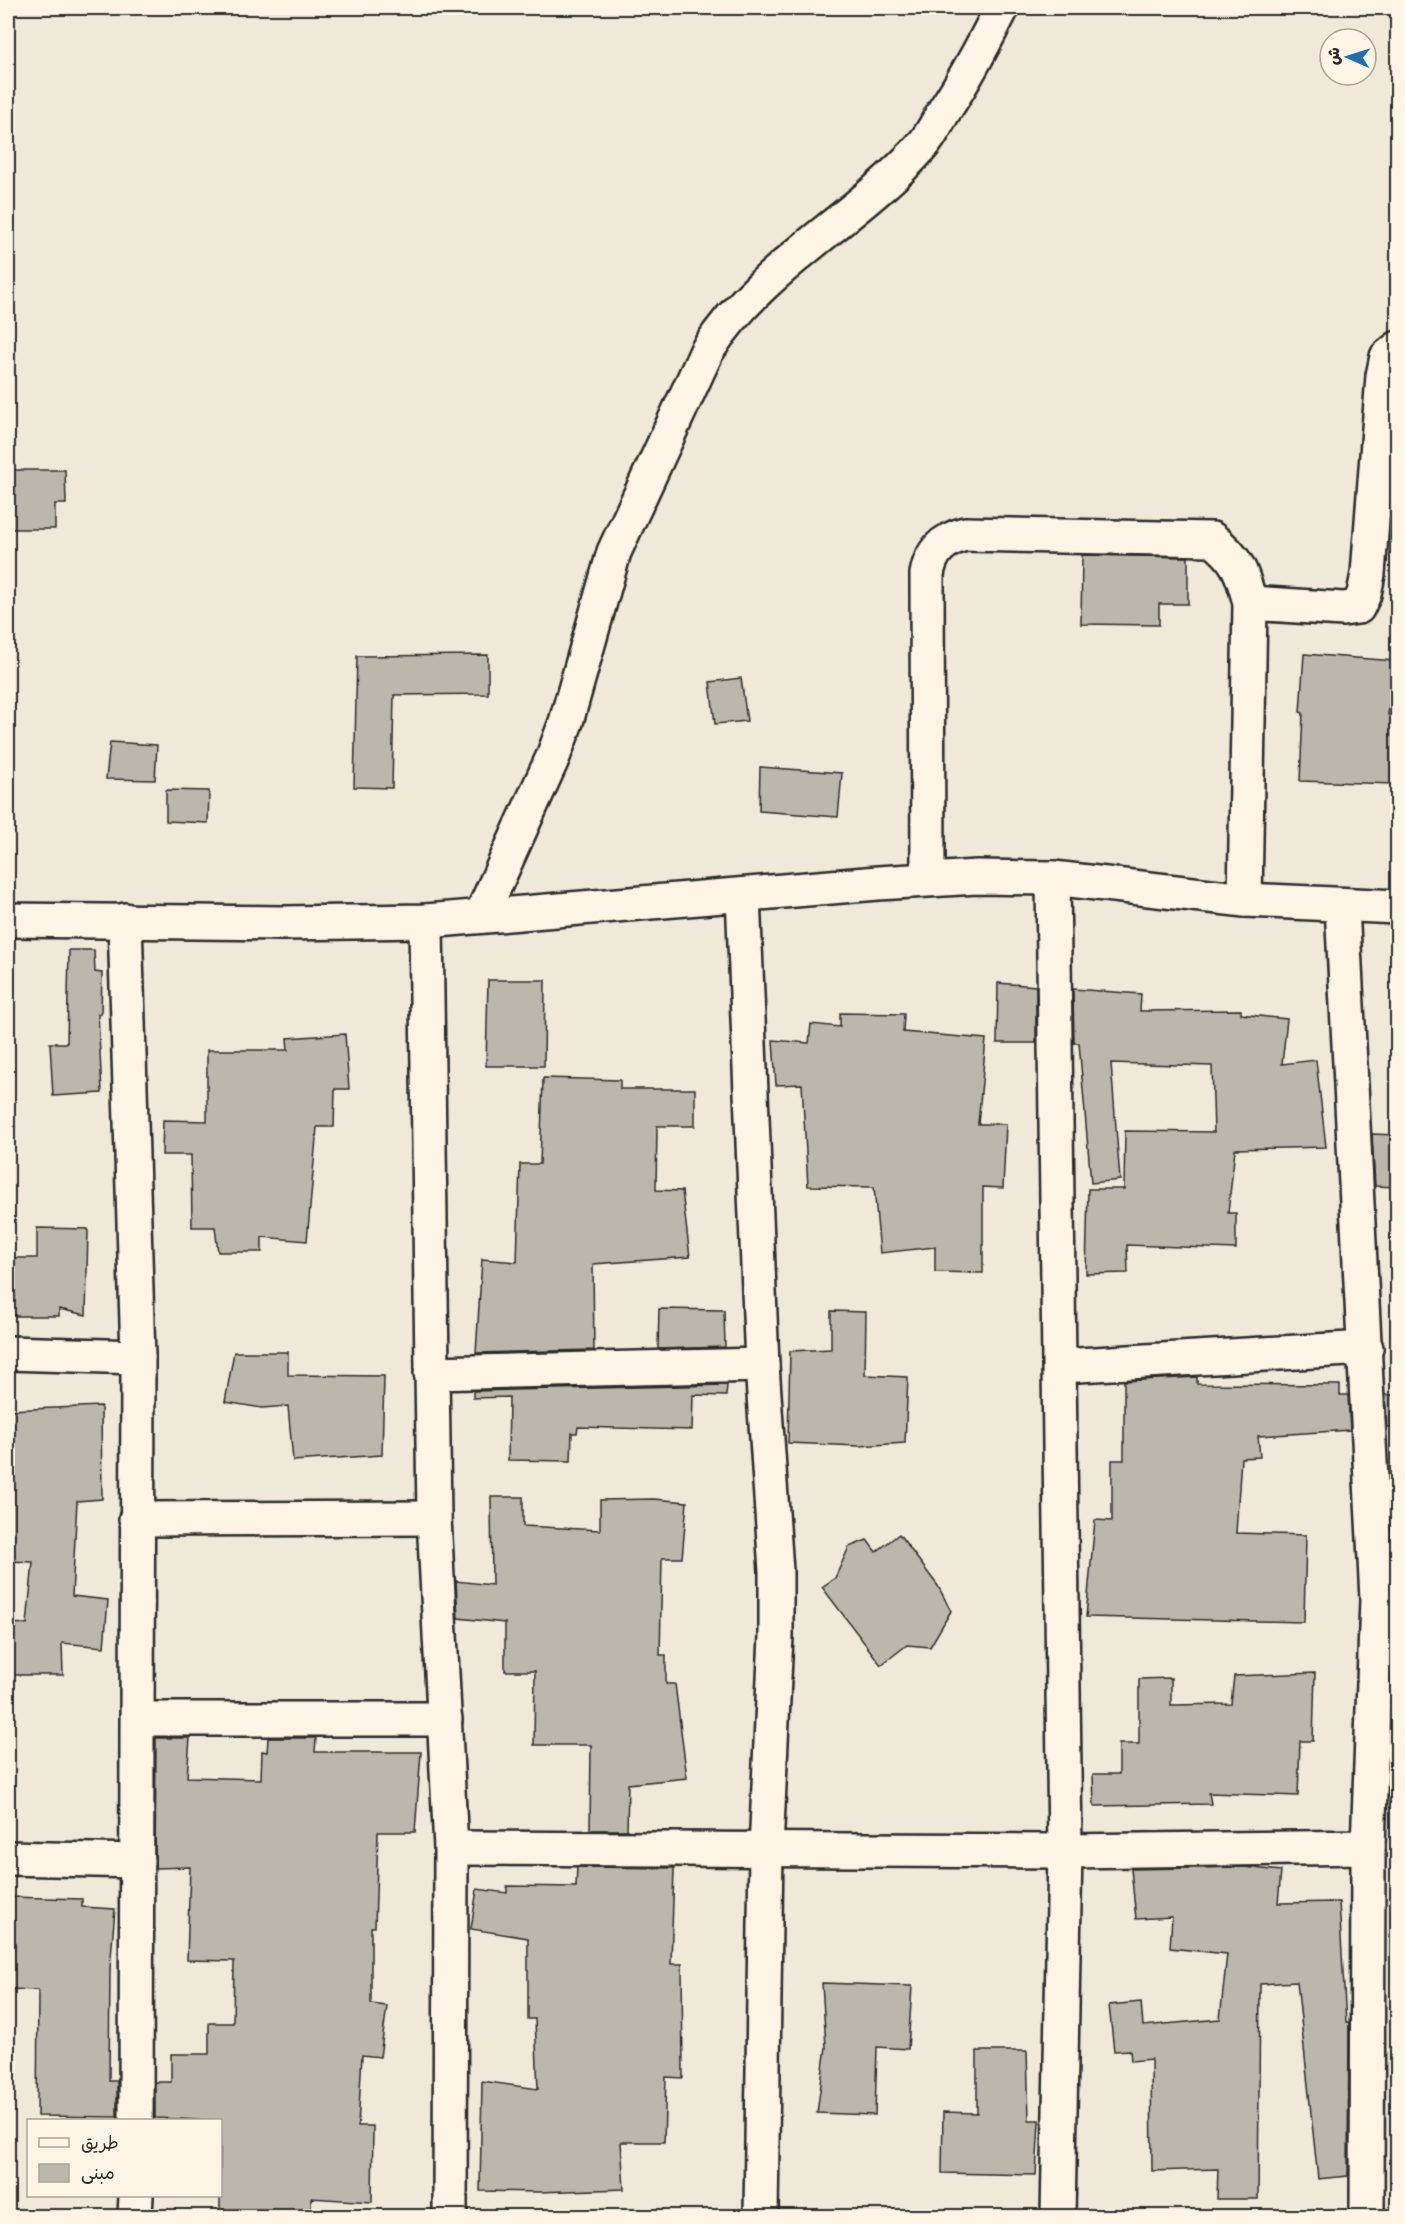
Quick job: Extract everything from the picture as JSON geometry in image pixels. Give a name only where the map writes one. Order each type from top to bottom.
[{"type":"street","points":[[481,916],[553,757],[566,722],[614,552],[707,351],[724,325],[746,300],[891,177],[923,144],[972,69],[1002,8]]},
{"type":"street","points":[[1250,603],[1358,608],[1364,594],[1368,574],[1383,376],[1387,357],[1398,348]]},
{"type":"street","points":[[928,879],[927,574],[930,560],[939,546],[952,537],[964,534],[1212,539],[1228,552],[1241,569],[1250,603],[1245,900]]},
{"type":"street","points":[[1053,878],[1065,1851],[1058,2217]]},
{"type":"street","points":[[8,920],[283,923],[426,921],[928,879],[1053,878],[1245,900],[1398,907]]},
{"type":"street","points":[[743,896],[762,1365],[776,1571],[776,1636],[766,1849],[761,2217]]},
{"type":"street","points":[[1342,906],[1366,1348],[1387,1599],[1368,1846],[1367,2217]]},
{"type":"street","points":[[125,920],[138,1357],[136,2119]]},
{"type":"street","points":[[426,921],[434,1518],[451,1848],[450,2217]]},
{"type":"street","points":[[1060,1366],[1366,1348]]},
{"type":"street","points":[[8,1353],[138,1357]]},
{"type":"street","points":[[431,1373],[762,1365]]},
{"type":"street","points":[[136,1519],[434,1518]]},
{"type":"street","points":[[138,1719],[445,1719]]},
{"type":"street","points":[[451,1848],[1065,1851],[1368,1846]]},
{"type":"street","points":[[8,1858],[137,1861]]},
{"type":"street","points":[[135,2217],[136,2197]]},
{"type":"building","points":[[8,470],[65,470],[66,504],[55,504],[55,529],[8,529]]},
{"type":"building","points":[[1082,555],[1188,557],[1188,604],[1159,604],[1159,625],[1081,624]]},
{"type":"building","points":[[1304,654],[1395,661],[1388,715],[1398,715],[1395,784],[1300,781],[1303,713],[1300,712]]},
{"type":"building","points":[[488,655],[488,694],[394,695],[392,788],[354,787],[357,656]]},
{"type":"building","points":[[741,678],[747,721],[715,724],[710,682]]},
{"type":"building","points":[[110,742],[157,745],[155,780],[106,779]]},
{"type":"building","points":[[760,767],[842,773],[838,817],[759,811]]},
{"type":"building","points":[[166,790],[209,791],[208,823],[166,821]]},
{"type":"building","points":[[69,950],[94,950],[95,972],[102,973],[101,1014],[98,1014],[102,1093],[53,1096],[50,1043],[67,1043]]},
{"type":"building","points":[[488,980],[545,980],[544,1066],[486,1066]]},
{"type":"building","points":[[998,983],[1036,986],[1036,1043],[997,1043]]},
{"type":"building","points":[[1073,989],[1141,994],[1140,1011],[1241,1010],[1241,1014],[1287,1019],[1282,1064],[1316,1060],[1326,1147],[1235,1149],[1228,1213],[1236,1213],[1236,1249],[1127,1245],[1128,1273],[1086,1274],[1088,1189],[1124,1189],[1125,1131],[1214,1132],[1212,1066],[1111,1063],[1120,1180],[1091,1183],[1079,1043],[1074,1043]]},
{"type":"building","points":[[840,1013],[904,1014],[903,1032],[986,1039],[978,1124],[1006,1124],[1003,1188],[983,1187],[983,1273],[935,1272],[935,1247],[880,1253],[874,1187],[808,1186],[802,1084],[776,1085],[773,1040],[809,1043],[811,1024],[840,1027]]},
{"type":"building","points":[[345,1034],[349,1089],[335,1089],[334,1127],[317,1127],[307,1241],[262,1237],[262,1252],[218,1252],[215,1227],[192,1227],[191,1155],[162,1155],[163,1120],[207,1121],[207,1050],[288,1050],[287,1038]]},
{"type":"building","points":[[543,1078],[620,1080],[620,1089],[695,1089],[695,1126],[657,1126],[656,1190],[682,1191],[690,1257],[593,1264],[594,1350],[476,1353],[482,1259],[517,1262],[520,1164],[540,1164]]},
{"type":"building","points":[[1372,1134],[1398,1135],[1398,1187],[1375,1186]]},
{"type":"building","points":[[37,1228],[88,1229],[86,1315],[59,1309],[59,1316],[8,1316],[8,1258],[37,1258]]},
{"type":"building","points":[[659,1309],[724,1310],[725,1347],[658,1349]]},
{"type":"building","points":[[831,1311],[866,1312],[865,1375],[908,1377],[905,1443],[859,1446],[788,1443],[790,1351],[831,1349]]},
{"type":"building","points":[[234,1352],[288,1352],[288,1375],[384,1376],[382,1455],[293,1461],[288,1406],[262,1408],[225,1402]]},
{"type":"building","points":[[1197,1377],[1197,1384],[1340,1385],[1340,1395],[1348,1395],[1350,1430],[1258,1436],[1260,1457],[1241,1458],[1236,1533],[1306,1535],[1304,1622],[1086,1617],[1095,1520],[1112,1521],[1112,1460],[1124,1460],[1124,1381]]},
{"type":"building","points":[[727,1385],[726,1396],[693,1395],[692,1430],[578,1427],[577,1433],[572,1433],[571,1461],[508,1460],[509,1397],[473,1398],[473,1391]]},
{"type":"building","points":[[1385,1395],[1398,1395],[1398,1426],[1387,1427]]},
{"type":"building","points":[[101,1406],[102,1499],[77,1501],[72,1596],[108,1600],[104,1647],[62,1643],[63,1675],[8,1675],[8,1623],[27,1624],[33,1562],[8,1561],[8,1410]]},
{"type":"building","points":[[491,1497],[523,1497],[523,1526],[600,1530],[600,1500],[654,1499],[687,1502],[682,1558],[662,1558],[660,1655],[666,1655],[666,1684],[675,1684],[687,1778],[628,1784],[627,1830],[590,1830],[591,1745],[534,1745],[535,1671],[505,1671],[505,1623],[458,1618],[456,1581],[492,1585]]},
{"type":"building","points":[[899,1534],[938,1586],[951,1611],[930,1647],[907,1645],[881,1665],[822,1587],[835,1578],[849,1547],[867,1540],[876,1552]]},
{"type":"building","points":[[1315,1673],[1313,1741],[1300,1741],[1298,1796],[1209,1793],[1211,1804],[1094,1806],[1093,1774],[1119,1774],[1119,1744],[1139,1744],[1139,1679],[1171,1678],[1171,1705],[1231,1704],[1234,1676]]},
{"type":"building","points":[[156,1738],[190,1738],[187,1777],[261,1779],[262,1751],[267,1752],[268,1738],[316,1738],[315,1752],[421,1752],[415,1832],[378,1832],[375,1927],[371,1927],[371,2004],[387,2006],[380,2057],[362,2055],[358,2126],[373,2126],[372,2202],[311,2198],[311,2217],[220,2217],[222,2119],[155,2118],[155,2082],[171,2082],[171,2054],[209,2054],[209,2023],[233,2023],[234,1961],[187,1960],[190,1867],[155,1868]]},
{"type":"building","points":[[577,1867],[674,1868],[671,1964],[682,1964],[683,2078],[666,2077],[664,2142],[621,2142],[624,2189],[538,2192],[480,2191],[482,2081],[538,2089],[535,2019],[528,2019],[528,1938],[471,1929],[477,1889],[507,1893],[507,1886],[576,1887]]},
{"type":"building","points":[[1244,1867],[1281,1871],[1278,1903],[1339,1902],[1346,2023],[1349,2023],[1348,2176],[1318,2179],[1297,1982],[1260,1984],[1258,2199],[1217,2199],[1218,2169],[1152,2171],[1151,2059],[1131,2061],[1130,2050],[1114,2051],[1109,2005],[1141,2002],[1143,2026],[1220,2019],[1227,1954],[1170,1948],[1172,1917],[1136,1919],[1131,1869]]},
{"type":"building","points":[[8,1897],[82,1899],[82,1907],[115,1909],[110,1969],[109,2081],[117,2081],[117,2117],[37,2116],[38,1990],[8,1989],[11,1929],[8,1929]]},
{"type":"building","points":[[822,1983],[912,1986],[908,2049],[877,2047],[875,2115],[817,2113],[826,2047]]},
{"type":"building","points":[[977,2051],[1027,2051],[1029,2120],[1039,2120],[1036,2175],[942,2173],[943,2112],[977,2113]]}]
